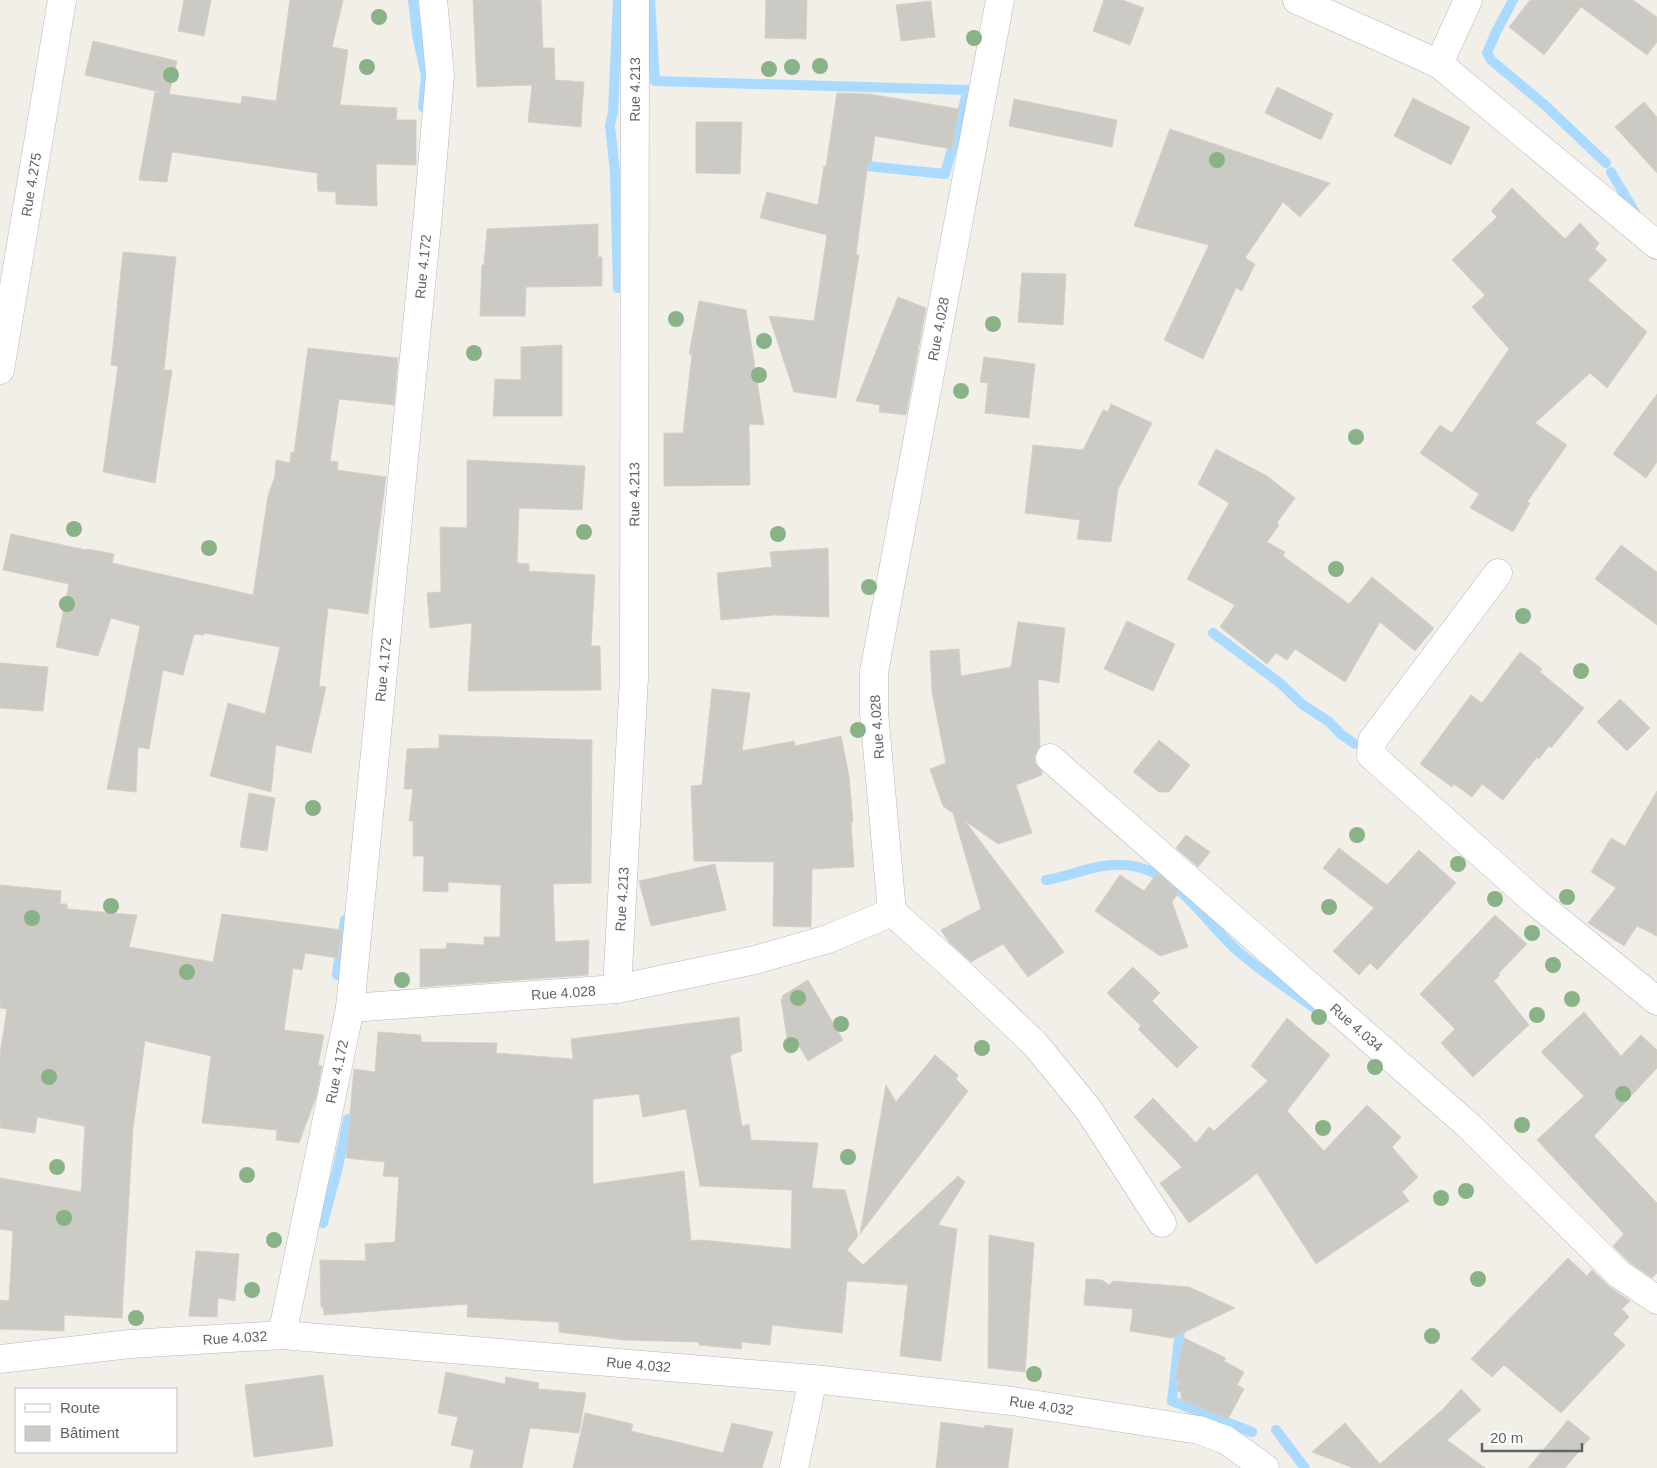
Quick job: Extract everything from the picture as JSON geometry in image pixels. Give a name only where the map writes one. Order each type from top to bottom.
[{"type":"street","name":"Rue 4.275","points":[[0,370],[62,0]]},
{"type":"street","name":"Rue 4.172","points":[[282,1335],[350,1008],[432,174],[440,75],[433,0]]},
{"type":"street","name":"Rue 4.213","points":[[617,989],[634,678],[635,0]]},
{"type":"street","name":"Rue 4.028","points":[[350,1008],[617,989],[755,960],[828,939],[892,912],[874,712],[874,672],[1000,0]]},
{"type":"street","points":[[1297,0],[1439,64],[1657,245]]},
{"type":"street","points":[[1439,64],[1468,0]]},
{"type":"street","points":[[1498,573],[1372,741],[1371,755],[1532,899],[1656,997]]},
{"type":"street","name":"Rue 4.034","points":[[1050,758],[1469,1126],[1619,1274],[1657,1300]]},
{"type":"street","points":[[892,912],[956,969],[1035,1044],[1088,1109],[1162,1222]]},
{"type":"street","name":"Rue 4.032","points":[[0,1360],[130,1344],[282,1335],[813,1379],[1012,1401],[1199,1430],[1226,1440],[1264,1468]]},
{"type":"street","points":[[794,1468],[813,1379]]},
{"type":"building","points":[[184,0],[211,0],[204,36],[178,31]]},
{"type":"building","points":[[290,0],[343,0],[332,47],[348,50],[340,105],[397,108],[396,120],[416,120],[416,165],[376,164],[377,206],[336,204],[336,192],[318,191],[317,173],[172,152],[167,182],[139,180],[155,92],[164,93],[85,75],[93,41],[177,61],[169,94],[241,104],[242,96],[276,101]]},
{"type":"building","points":[[473,0],[541,0],[543,48],[554,48],[555,80],[584,82],[581,127],[528,122],[532,85],[477,87]]},
{"type":"building","points":[[766,0],[807,0],[806,39],[765,38]]},
{"type":"building","points":[[1104,0],[1122,0],[1144,8],[1130,45],[1093,31]]},
{"type":"building","points":[[1530,0],[1633,0],[1657,17],[1657,42],[1647,55],[1581,7],[1544,55],[1509,27]]},
{"type":"building","points":[[931,1],[935,37],[901,41],[896,5]]},
{"type":"building","points":[[1277,87],[1333,114],[1321,140],[1265,113]]},
{"type":"building","points":[[837,93],[869,94],[959,109],[952,149],[875,136],[871,163],[868,163],[856,255],[859,255],[836,398],[794,392],[769,316],[814,321],[827,235],[760,218],[767,192],[818,205],[824,166],[826,167]]},
{"type":"building","points":[[1413,98],[1470,127],[1451,165],[1394,136]]},
{"type":"building","points":[[1014,99],[1117,120],[1112,147],[1009,126]]},
{"type":"building","points":[[1644,102],[1657,117],[1657,173],[1615,127]]},
{"type":"building","points":[[696,122],[742,122],[740,174],[696,173]]},
{"type":"building","points":[[1170,129],[1330,183],[1300,217],[1283,202],[1245,258],[1255,264],[1242,291],[1236,288],[1203,359],[1164,340],[1209,245],[1134,226]]},
{"type":"building","points":[[1512,188],[1565,239],[1580,223],[1599,243],[1595,249],[1607,260],[1588,280],[1647,332],[1607,388],[1590,373],[1535,423],[1567,445],[1527,502],[1530,503],[1513,532],[1470,508],[1479,494],[1420,453],[1440,425],[1452,433],[1509,349],[1472,307],[1485,295],[1452,260],[1497,217],[1491,211]]},
{"type":"building","points":[[598,224],[598,257],[602,257],[602,286],[526,287],[525,316],[480,316],[482,265],[484,265],[487,229]]},
{"type":"building","points":[[123,252],[176,257],[164,370],[172,370],[155,483],[103,472],[118,366],[111,365]]},
{"type":"building","points":[[1022,273],[1066,274],[1063,325],[1018,322]]},
{"type":"building","points":[[898,297],[926,308],[906,415],[879,412],[880,405],[856,401]]},
{"type":"building","points":[[699,301],[746,310],[764,425],[749,424],[750,485],[664,486],[664,433],[683,433],[692,354],[689,354]]},
{"type":"building","points":[[562,345],[562,416],[493,416],[495,379],[521,380],[521,347]]},
{"type":"building","points":[[308,348],[398,358],[394,405],[339,399],[330,461],[338,462],[337,470],[386,477],[368,614],[328,608],[319,686],[326,687],[311,753],[276,745],[271,792],[210,776],[228,703],[265,714],[280,647],[204,633],[204,635],[194,634],[183,675],[163,670],[149,749],[138,747],[136,792],[107,789],[140,626],[111,618],[98,656],[56,647],[69,584],[3,570],[11,534],[114,554],[112,563],[253,595],[268,496],[275,476],[276,460],[290,463],[291,452],[294,453]]},
{"type":"building","points":[[984,357],[1035,364],[1029,418],[985,413],[988,383],[980,382]]},
{"type":"building","points":[[1657,394],[1657,462],[1646,478],[1613,454]]},
{"type":"building","points":[[1111,404],[1152,423],[1118,489],[1111,542],[1077,539],[1080,520],[1025,513],[1033,445],[1083,450],[1103,410],[1108,412]]},
{"type":"building","points":[[1216,449],[1267,476],[1295,498],[1277,523],[1279,525],[1267,542],[1285,552],[1283,556],[1349,604],[1372,577],[1434,628],[1415,651],[1380,622],[1345,682],[1295,649],[1287,660],[1276,653],[1267,664],[1220,627],[1235,605],[1187,579],[1229,503],[1198,484]]},
{"type":"building","points":[[467,460],[585,466],[582,510],[519,508],[517,563],[529,564],[529,571],[595,575],[591,646],[600,646],[601,690],[468,691],[472,623],[430,628],[427,593],[441,592],[440,527],[467,528]]},
{"type":"building","points":[[1621,545],[1657,572],[1657,625],[1595,579]]},
{"type":"building","points":[[828,548],[829,617],[774,615],[721,620],[717,573],[772,567],[770,552]]},
{"type":"building","points":[[1127,621],[1175,644],[1153,691],[1104,669]]},
{"type":"building","points":[[1018,622],[1065,628],[1059,683],[1038,679],[1040,746],[1035,755],[1035,763],[1042,771],[1042,775],[1016,785],[1032,833],[998,844],[965,821],[1064,952],[1028,977],[1003,944],[971,962],[949,942],[941,930],[981,909],[953,813],[943,806],[930,769],[946,763],[932,692],[930,651],[959,649],[961,676],[1011,667]]},
{"type":"building","points":[[1520,652],[1542,669],[1540,672],[1584,708],[1551,748],[1549,746],[1539,759],[1537,757],[1503,800],[1482,784],[1472,797],[1454,784],[1452,787],[1420,764],[1471,695],[1482,703]]},
{"type":"building","points":[[0,663],[48,667],[43,711],[0,708]]},
{"type":"building","points":[[712,689],[750,693],[742,751],[794,741],[795,746],[841,736],[849,776],[854,867],[812,869],[811,927],[773,926],[774,862],[694,861],[691,786],[702,785]]},
{"type":"building","points":[[1620,699],[1650,728],[1627,751],[1597,722]]},
{"type":"building","points":[[439,735],[592,740],[591,883],[553,884],[555,942],[589,940],[588,975],[420,987],[420,949],[446,949],[447,943],[484,945],[484,937],[500,937],[501,885],[448,882],[448,892],[423,891],[424,856],[413,856],[413,821],[409,821],[413,789],[404,789],[407,749],[439,748]]},
{"type":"building","points":[[1159,740],[1190,765],[1169,792],[1159,792],[1133,772]]},
{"type":"building","points":[[1657,791],[1657,936],[1637,926],[1624,946],[1588,923],[1616,888],[1591,872],[1611,838],[1625,846]]},
{"type":"building","points":[[249,793],[275,798],[267,851],[240,847]]},
{"type":"building","points":[[1186,835],[1210,852],[1198,867],[1176,848]]},
{"type":"building","points":[[1339,848],[1387,885],[1419,850],[1456,883],[1377,970],[1370,963],[1359,975],[1333,951],[1374,908],[1323,868]]},
{"type":"building","points":[[715,864],[726,910],[651,926],[639,881]]},
{"type":"building","points":[[1157,873],[1179,892],[1172,902],[1188,947],[1160,956],[1095,911],[1120,875],[1144,891]]},
{"type":"building","points":[[0,885],[61,891],[60,904],[67,904],[67,909],[137,915],[129,947],[213,962],[222,914],[342,930],[338,958],[305,953],[302,970],[293,968],[284,1030],[324,1035],[318,1065],[322,1066],[316,1097],[299,1143],[276,1140],[277,1130],[202,1123],[211,1056],[145,1041],[133,1128],[122,1318],[64,1315],[64,1331],[0,1329],[0,1300],[9,1301],[13,1231],[0,1229],[0,1178],[81,1192],[85,1126],[37,1117],[35,1133],[0,1128],[0,1054],[7,1009],[0,1008]]},
{"type":"building","points":[[1495,915],[1527,944],[1498,974],[1500,975],[1494,981],[1529,1025],[1473,1077],[1441,1043],[1455,1029],[1420,994]]},
{"type":"building","points":[[1133,967],[1160,993],[1152,1001],[1198,1047],[1177,1068],[1138,1029],[1141,1026],[1107,993]]},
{"type":"building","points":[[808,980],[843,1040],[808,1061],[793,1036],[787,1038],[781,999],[783,999],[782,996]]},
{"type":"building","points":[[1584,1012],[1621,1056],[1641,1035],[1657,1050],[1657,1068],[1594,1136],[1657,1203],[1657,1273],[1652,1278],[1629,1262],[1613,1246],[1624,1234],[1537,1140],[1584,1096],[1541,1052]]},
{"type":"building","points":[[739,1017],[742,1051],[730,1055],[742,1126],[749,1124],[751,1140],[818,1143],[812,1188],[845,1190],[858,1236],[847,1250],[863,1265],[958,1176],[965,1182],[938,1225],[957,1229],[941,1361],[900,1356],[908,1285],[847,1281],[842,1333],[772,1325],[770,1345],[741,1342],[742,1349],[699,1345],[699,1342],[624,1340],[559,1332],[559,1322],[467,1317],[468,1304],[324,1315],[323,1307],[321,1307],[320,1260],[366,1261],[365,1244],[395,1242],[399,1177],[383,1176],[385,1162],[346,1158],[354,1069],[375,1072],[378,1032],[421,1035],[421,1042],[497,1043],[496,1053],[573,1059],[571,1039]],"holes":[[[639,1094],[643,1117],[686,1109],[700,1186],[792,1190],[791,1249],[702,1240],[691,1241],[684,1171],[593,1184],[593,1099]]]},
{"type":"building","points":[[1287,1018],[1330,1055],[1287,1111],[1324,1151],[1367,1105],[1401,1137],[1392,1147],[1418,1177],[1402,1192],[1409,1201],[1316,1264],[1257,1173],[1189,1223],[1160,1183],[1182,1167],[1134,1117],[1153,1098],[1196,1143],[1209,1127],[1214,1131],[1268,1081],[1251,1066]]},
{"type":"building","points":[[935,1055],[958,1075],[956,1079],[968,1091],[860,1234],[886,1085],[896,1102]]},
{"type":"building","points":[[989,1235],[1034,1243],[1025,1372],[988,1368]]},
{"type":"building","points":[[196,1251],[239,1254],[235,1301],[218,1298],[217,1317],[189,1316]]},
{"type":"building","points":[[1568,1258],[1587,1276],[1592,1270],[1610,1287],[1630,1301],[1622,1309],[1629,1317],[1613,1334],[1625,1345],[1561,1413],[1504,1365],[1492,1377],[1471,1359]]},
{"type":"building","points":[[1086,1279],[1102,1280],[1109,1285],[1113,1281],[1189,1287],[1235,1308],[1172,1338],[1130,1331],[1133,1309],[1084,1305]]},
{"type":"building","points":[[1184,1338],[1226,1358],[1224,1361],[1244,1372],[1237,1385],[1244,1389],[1228,1419],[1181,1400],[1181,1392],[1176,1390],[1180,1381],[1175,1379]]},
{"type":"building","points":[[446,1372],[505,1384],[506,1377],[539,1383],[538,1389],[586,1393],[579,1433],[530,1428],[522,1468],[470,1468],[474,1450],[451,1445],[458,1417],[438,1413]]},
{"type":"building","points":[[323,1375],[333,1446],[254,1457],[245,1385]]},
{"type":"building","points":[[1461,1389],[1481,1410],[1447,1440],[1485,1468],[1353,1468],[1312,1452],[1345,1423],[1380,1464],[1443,1409]]},
{"type":"building","points":[[585,1413],[633,1424],[631,1431],[723,1453],[732,1423],[773,1432],[762,1468],[573,1468]]},
{"type":"building","points":[[1568,1420],[1590,1438],[1565,1468],[1528,1468]]},
{"type":"building","points":[[941,1422],[984,1428],[985,1425],[1013,1429],[1008,1468],[936,1468]]},
{"type":"waterway","points":[[413,0],[417,35],[426,76],[423,107]]},
{"type":"waterway","points":[[618,0],[613,112],[610,125],[615,173],[618,288]]},
{"type":"waterway","points":[[650,0],[655,81],[968,90],[945,174],[856,165]]},
{"type":"waterway","points":[[1513,0],[1487,53],[1491,60],[1546,106],[1606,163]]},
{"type":"waterway","points":[[1611,172],[1636,214]]},
{"type":"waterway","points":[[1213,633],[1281,684],[1303,705],[1328,721],[1342,735],[1355,744]]},
{"type":"waterway","points":[[1046,880],[1103,866],[1124,865],[1143,868],[1175,886],[1240,953],[1317,1010]]},
{"type":"waterway","points":[[337,975],[345,920]]},
{"type":"waterway","points":[[323,1223],[348,1119]]},
{"type":"waterway","points":[[1181,1322],[1172,1401],[1252,1432]]},
{"type":"waterway","points":[[1276,1430],[1305,1468]]}]
